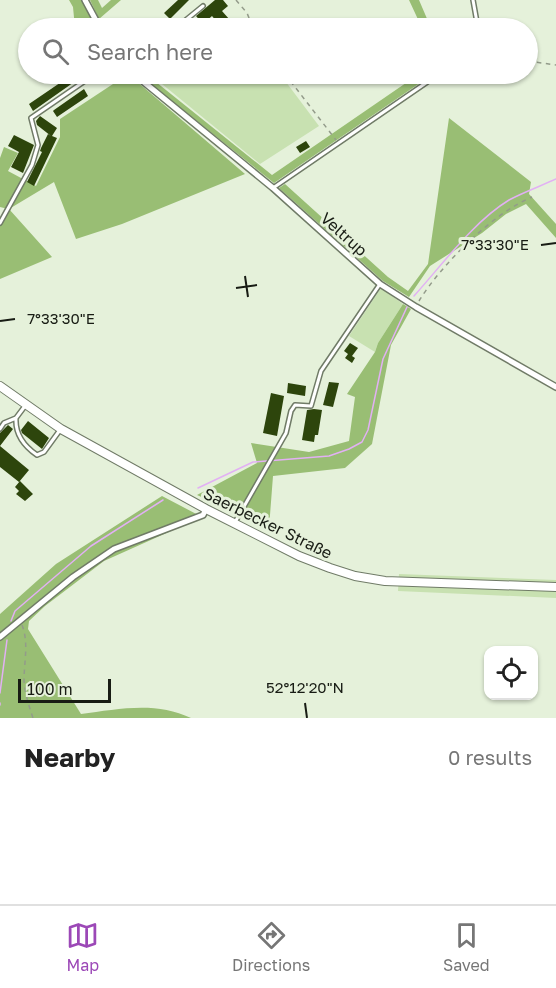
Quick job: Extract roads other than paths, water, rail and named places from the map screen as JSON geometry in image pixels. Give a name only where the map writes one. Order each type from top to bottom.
[{"type":"main road","name":"Saerbecker Straße","points":[[0,386],[61,429],[206,509],[330,568],[369,579],[556,587]]},
{"type":"street","points":[[85,0],[95,18]]},
{"type":"street","name":"Veltrup","points":[[146,84],[273,188],[380,284],[556,387]]},
{"type":"street","points":[[0,637],[73,577],[114,549],[203,515],[206,509]]},
{"type":"lane","points":[[473,0],[476,18]]},
{"type":"lane","points":[[188,18],[203,6]]},
{"type":"lane","points":[[0,223],[32,165],[38,145],[31,118],[80,84]]},
{"type":"lane","points":[[273,188],[424,84]]},
{"type":"lane","points":[[234,524],[286,433],[291,411],[295,405],[311,406],[321,371],[380,284]]},
{"type":"lane","points":[[25,405],[16,418],[15,426],[18,435],[37,455],[44,452],[61,429]]},
{"type":"lane","points":[[0,429],[4,423],[16,418]]},
{"type":"lane","points":[[0,629],[7,632]]},
{"type":"waterway","points":[[414,296],[471,232],[496,209],[509,200],[556,179]]},
{"type":"waterway","points":[[198,488],[253,462],[329,456],[362,442],[368,430],[383,359],[407,307]]},
{"type":"waterway","points":[[11,621],[15,611],[91,546],[163,500]]},
{"type":"waterway","points":[[0,693],[7,640]]}]
